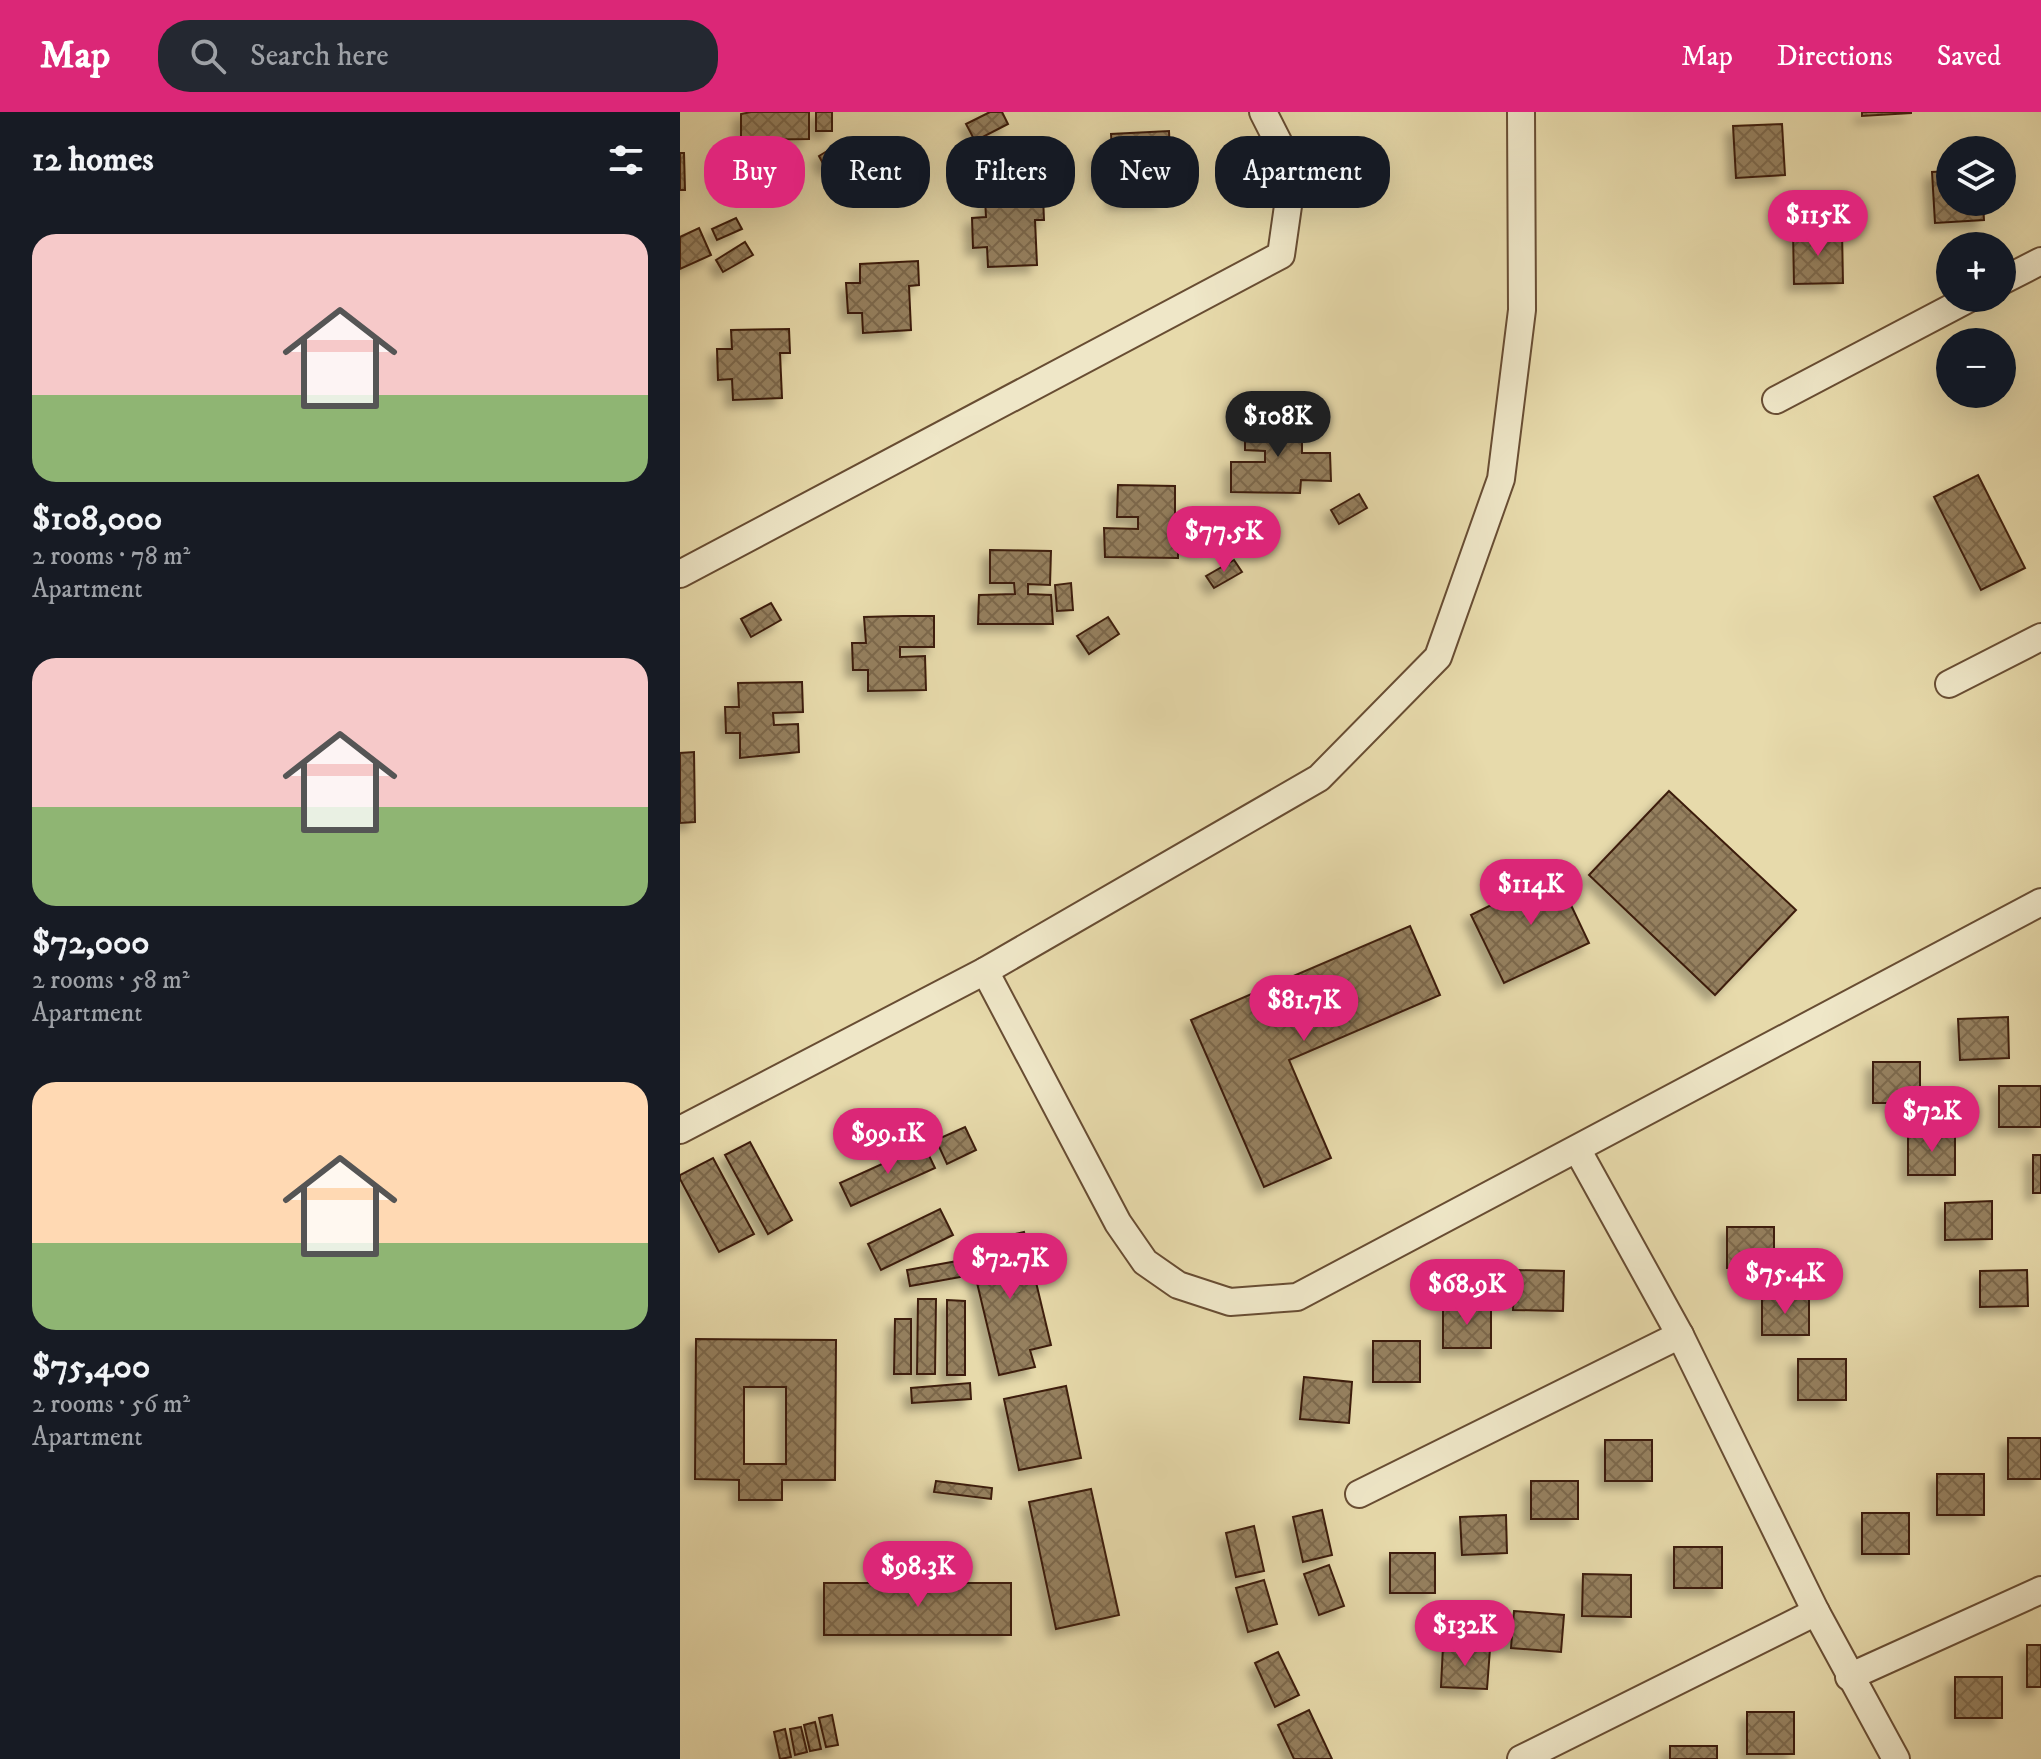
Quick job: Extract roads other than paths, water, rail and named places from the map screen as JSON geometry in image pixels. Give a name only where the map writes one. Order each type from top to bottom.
[{"type":"street","points":[[680,574],[1281,255],[1293,171],[1263,112]]},
{"type":"street","points":[[680,1130],[985,971],[1319,778],[1438,657],[1501,479],[1522,310],[1521,112]]},
{"type":"street","points":[[2016,274],[2041,261]]},
{"type":"street","points":[[1776,400],[1943,312]]},
{"type":"street","points":[[1949,684],[2041,637]]},
{"type":"street","points":[[985,971],[1118,1223],[1145,1262],[1178,1285],[1230,1302],[1297,1297],[2041,902]]},
{"type":"street","points":[[1577,1149],[1680,1335],[1849,1677],[1896,1759]]},
{"type":"street","points":[[1359,1494],[1680,1335]]},
{"type":"street","points":[[1849,1677],[2041,1590]]},
{"type":"street","points":[[1521,1759],[1816,1612]]}]
